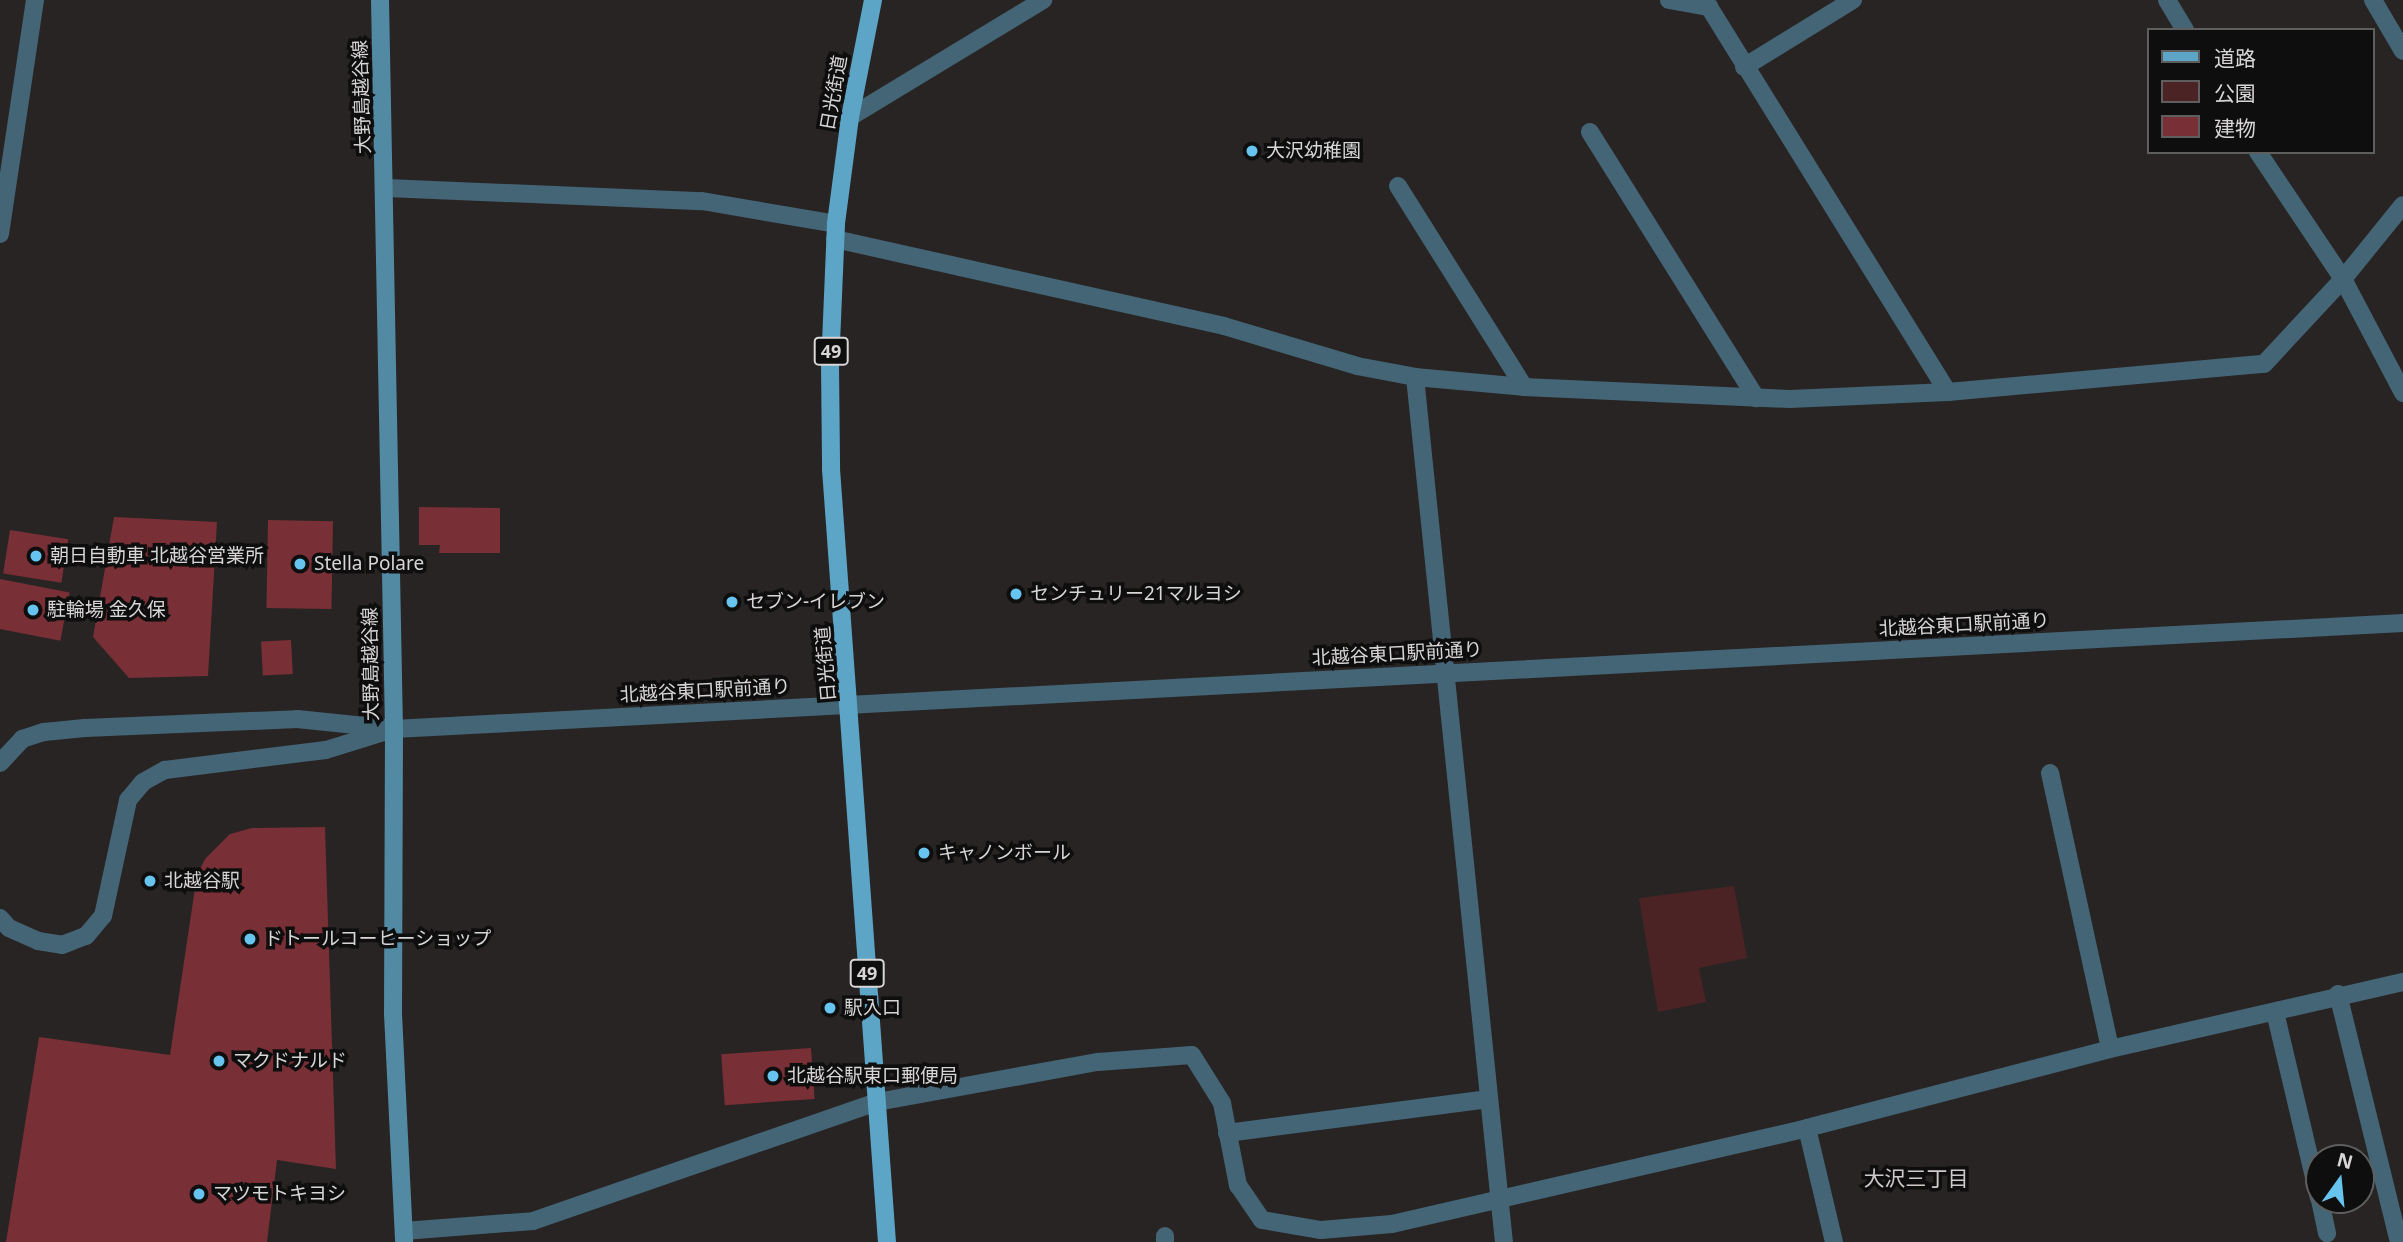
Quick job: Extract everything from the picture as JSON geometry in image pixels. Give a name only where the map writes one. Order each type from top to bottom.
[{"type":"main road","name":"大野島越谷線","points":[[380,0],[386,188],[394,729],[393,1014],[404,1237]]},
{"type":"main road","name":"日光街道","points":[[873,0],[850,117],[836,231],[831,469],[887,1242]]},
{"type":"street","points":[[0,234],[35,0]]},
{"type":"street","points":[[850,117],[1043,0]]},
{"type":"street","points":[[1669,0],[1709,7],[1948,392]]},
{"type":"street","points":[[1744,67],[1853,0]]},
{"type":"street","points":[[2167,0],[2184,28]]},
{"type":"street","points":[[2372,0],[2403,51]]},
{"type":"street","points":[[1590,132],[1756,398]]},
{"type":"street","points":[[2259,154],[2343,279],[2403,393]]},
{"type":"street","points":[[1398,186],[1524,387]]},
{"type":"street","points":[[386,188],[702,201],[1224,326],[1357,366],[1415,377],[1524,387],[1756,398],[1948,392],[2263,364],[2343,279],[2403,205]]},
{"type":"street","points":[[1415,377],[1448,672],[1489,1099],[1496,1200],[1504,1242]]},
{"type":"street","name":"北越谷東口駅前通り","points":[[394,729],[2403,623]]},
{"type":"street","points":[[0,763],[22,739],[44,732],[297,719],[394,729]]},
{"type":"street","points":[[0,918],[9,928],[38,941],[62,945],[86,936],[103,916],[128,800],[143,782],[165,770],[326,750],[394,729]]},
{"type":"street","points":[[2050,773],[2110,1049]]},
{"type":"street","points":[[404,1237],[533,1221],[877,1102],[1098,1062],[1192,1055],[1222,1103],[1238,1185],[1262,1220],[1321,1230],[1392,1224],[1807,1128],[2110,1049],[2275,1012],[2338,994],[2403,982]]},
{"type":"street","points":[[2338,994],[2399,1242]]},
{"type":"street","points":[[2275,1012],[2306,1144]]},
{"type":"street","points":[[1227,1133],[1489,1099]]},
{"type":"street","points":[[1807,1128],[1834,1242]]},
{"type":"street","points":[[2323,1214],[2327,1233]]},
{"type":"green space","points":[[1734,886],[1747,958],[1699,968],[1706,1002],[1658,1012],[1639,898]]},
{"type":"building","points":[[419,507],[500,508],[500,553],[439,553],[440,545],[419,545]]},
{"type":"building","points":[[114,517],[217,522],[208,676],[129,678],[93,637]]},
{"type":"building","name":"Stella Polare","points":[[268,520],[333,521],[331,609],[266,608]]},
{"type":"building","name":"朝日自動車 北越谷営業所","points":[[10,530],[68,539],[61,583],[3,573]]},
{"type":"building","name":"駐輪場 金久保","points":[[0,579],[70,593],[60,641],[0,629]]},
{"type":"building","points":[[291,640],[293,674],[263,676],[261,642]]},
{"type":"building","points":[[325,827],[336,1169],[277,1160],[267,1242],[6,1242],[39,1037],[170,1055],[197,875],[205,859],[230,834],[252,828]]},
{"type":"building","points":[[811,1048],[815,1099],[725,1105],[721,1054]]},
{"type":"place","name":"大沢幼稚園","points":[[1252,151]]},
{"type":"place","name":"朝日自動車 北越谷営業所","points":[[36,556]]},
{"type":"place","name":"Stella Polare","points":[[300,564]]},
{"type":"place","name":"センチュリー21マルヨシ","points":[[1016,594]]},
{"type":"place","name":"セブン-イレブン","points":[[732,602]]},
{"type":"place","name":"駐輪場 金久保","points":[[33,610]]},
{"type":"place","name":"キャノンボール","points":[[924,853]]},
{"type":"place","name":"北越谷駅","points":[[150,881]]},
{"type":"place","name":"ドトールコーヒーショップ","points":[[250,939]]},
{"type":"place","name":"駅入口","points":[[830,1008]]},
{"type":"place","name":"マクドナルド","points":[[219,1061]]},
{"type":"place","name":"北越谷駅東口郵便局","points":[[773,1076]]},
{"type":"place","name":"マツモトキヨシ","points":[[199,1194]]},
{"type":"district","name":"大沢三丁目","points":[[1916,1178]]}]
